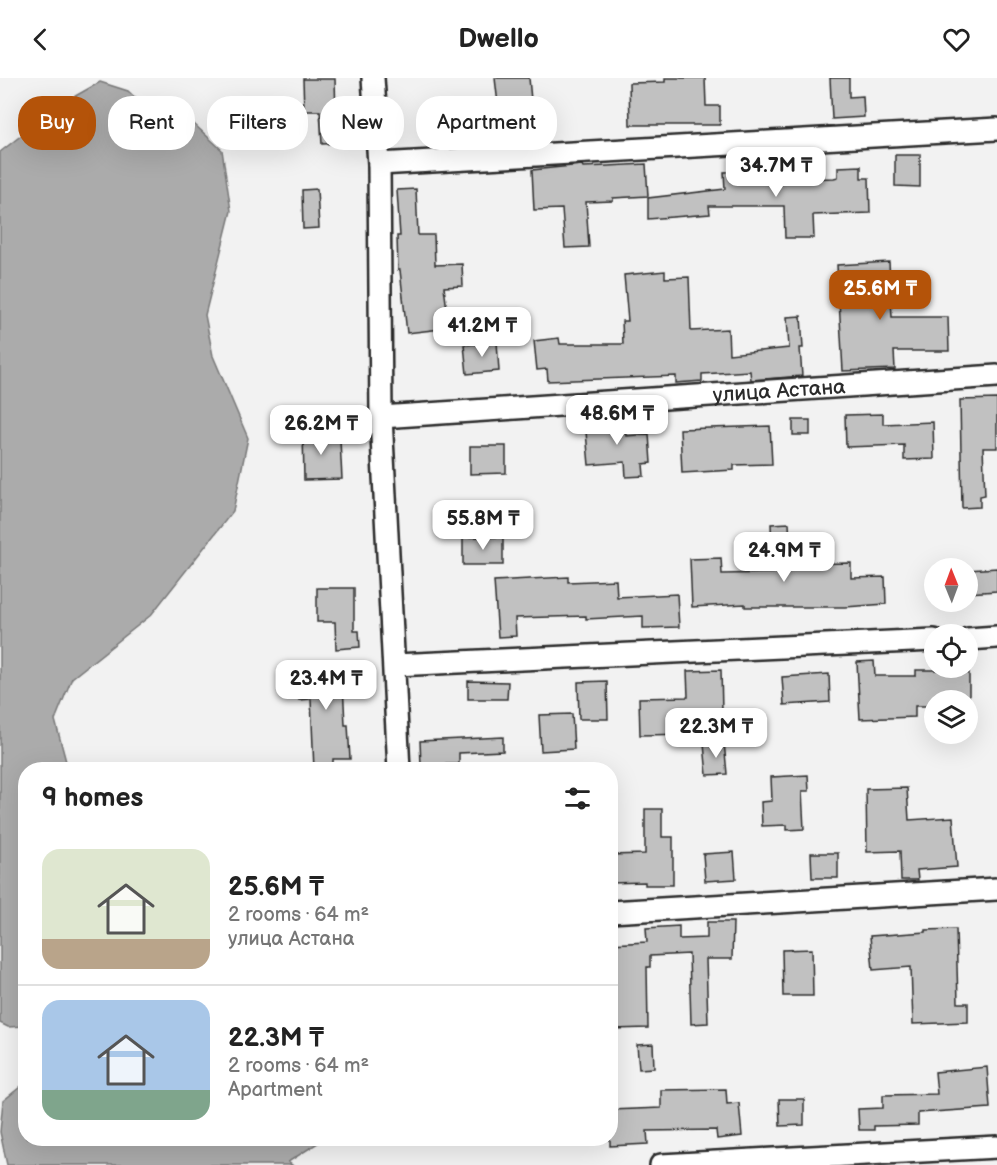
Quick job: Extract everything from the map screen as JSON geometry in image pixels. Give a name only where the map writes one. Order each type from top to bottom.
[{"type":"street","points":[[373,78],[379,164],[381,417],[399,762]]},
{"type":"street","points":[[379,164],[997,129]]},
{"type":"street","name":"улица Астана","points":[[381,417],[997,376]]},
{"type":"street","points":[[978,638],[997,637]]},
{"type":"street","points":[[395,665],[924,640]]},
{"type":"street","points":[[618,912],[997,889]]},
{"type":"street","points":[[661,1165],[997,1147]]},
{"type":"shaded area","points":[[100,82],[128,91],[133,96],[108,96],[108,150],[195,150],[195,125],[207,136],[207,150],[222,150],[231,211],[205,315],[213,356],[248,438],[233,511],[151,615],[72,678],[55,720],[66,762],[18,762],[18,1026],[8,1027],[0,1023],[0,152],[18,138],[18,150],[96,150],[96,96],[75,96]]},
{"type":"shaded area","points":[[18,1089],[18,1146],[313,1146],[288,1162],[292,1165],[7,1165],[0,1132],[3,1101]]},
{"type":"building","points":[[495,78],[529,78],[531,96],[497,96]]},
{"type":"building","points":[[665,78],[705,78],[706,106],[720,106],[720,125],[630,125],[629,83],[665,82]]},
{"type":"building","points":[[830,78],[849,78],[849,97],[863,96],[864,117],[832,119]]},
{"type":"building","points":[[303,79],[335,79],[335,96],[320,96],[320,111],[308,111],[308,96],[304,96]]},
{"type":"building","points":[[895,155],[920,155],[920,187],[895,186]]},
{"type":"building","points":[[773,163],[774,180],[834,178],[838,177],[838,167],[861,166],[861,178],[869,178],[870,213],[813,215],[814,238],[785,238],[784,206],[709,206],[710,214],[648,219],[648,198],[725,189],[724,172],[758,171],[758,164]]},
{"type":"building","points":[[646,164],[648,196],[586,202],[589,247],[565,248],[562,209],[534,210],[532,170],[582,165],[583,167]]},
{"type":"building","points":[[317,189],[319,228],[303,229],[302,190]]},
{"type":"building","points":[[416,189],[418,235],[434,235],[435,265],[462,264],[463,286],[444,287],[447,310],[439,311],[441,329],[407,333],[400,270],[398,270],[397,236],[400,236],[397,190]]},
{"type":"building","points":[[889,262],[892,317],[948,317],[949,351],[894,351],[895,369],[843,371],[837,265]]},
{"type":"building","points":[[665,271],[665,278],[689,277],[691,331],[728,329],[729,354],[789,348],[787,317],[801,316],[802,376],[751,380],[750,371],[702,374],[702,381],[676,383],[676,376],[548,381],[547,369],[537,370],[534,341],[559,338],[560,344],[623,344],[622,321],[628,321],[624,275]]},
{"type":"building","points":[[497,342],[499,371],[467,374],[464,345]]},
{"type":"building","points":[[997,399],[997,448],[983,448],[985,495],[980,496],[980,507],[962,508],[960,400]]},
{"type":"building","points":[[883,414],[883,424],[933,422],[934,459],[904,460],[904,445],[846,447],[845,415]]},
{"type":"building","points":[[624,418],[626,436],[649,434],[651,463],[643,464],[644,476],[626,477],[625,462],[589,465],[585,421]]},
{"type":"building","points":[[793,420],[810,420],[810,435],[793,435]]},
{"type":"building","points":[[770,426],[772,464],[734,465],[734,470],[682,473],[680,429]]},
{"type":"building","points":[[331,429],[331,440],[340,440],[342,479],[304,480],[303,430]]},
{"type":"building","points":[[470,446],[506,446],[506,473],[470,474]]},
{"type":"building","points":[[789,523],[791,564],[851,563],[851,578],[885,577],[886,604],[845,607],[745,607],[745,604],[692,607],[690,559],[721,558],[722,574],[773,573],[771,524]]},
{"type":"building","points":[[463,537],[503,537],[503,565],[463,565]]},
{"type":"building","points":[[997,568],[997,591],[978,592],[978,569]]},
{"type":"building","points":[[568,577],[568,582],[616,580],[617,597],[677,594],[679,627],[643,628],[643,616],[586,619],[586,616],[515,618],[516,636],[498,637],[494,581]]},
{"type":"building","points":[[317,588],[354,588],[354,631],[359,631],[360,647],[336,649],[335,622],[317,622]]},
{"type":"building","points":[[874,661],[875,676],[916,676],[916,670],[924,670],[924,678],[969,678],[969,690],[924,690],[924,706],[915,706],[915,717],[860,719],[857,662]]},
{"type":"building","points":[[342,662],[345,725],[348,725],[350,759],[314,762],[311,699],[299,700],[297,664]]},
{"type":"building","points":[[721,670],[722,711],[692,711],[693,734],[640,735],[639,698],[688,697],[687,671]]},
{"type":"building","points":[[829,674],[830,702],[784,705],[782,677]]},
{"type":"building","points":[[468,681],[508,682],[507,699],[468,699]]},
{"type":"building","points":[[607,681],[608,719],[579,719],[578,682]]},
{"type":"building","points":[[572,714],[574,749],[541,751],[539,715]]},
{"type":"building","points":[[503,737],[503,751],[459,753],[459,762],[421,762],[420,741]]},
{"type":"building","points":[[724,742],[727,774],[707,775],[704,744]]},
{"type":"building","points":[[808,775],[809,791],[802,791],[804,829],[787,830],[787,825],[762,826],[761,802],[772,801],[771,777]]},
{"type":"building","points":[[907,788],[909,820],[953,817],[957,867],[917,870],[918,880],[901,880],[900,851],[867,852],[866,789]]},
{"type":"building","points":[[645,809],[662,809],[662,837],[673,837],[673,885],[645,885],[645,882],[618,883],[618,855],[645,854]]},
{"type":"building","points":[[734,852],[736,879],[705,881],[703,854]]},
{"type":"building","points":[[811,853],[838,853],[838,878],[812,878]]},
{"type":"building","points":[[707,922],[733,922],[732,959],[706,959],[708,1023],[691,1024],[689,954],[650,956],[650,967],[647,967],[648,1028],[618,1029],[618,944],[647,942],[646,928],[679,926],[679,939],[707,938]]},
{"type":"building","points":[[956,929],[958,1003],[968,1003],[968,1022],[913,1024],[911,967],[873,970],[870,936]]},
{"type":"building","points":[[812,949],[813,996],[783,996],[782,950]]},
{"type":"building","points":[[653,1044],[654,1068],[639,1069],[637,1045]]},
{"type":"building","points":[[987,1067],[990,1108],[918,1113],[918,1125],[874,1126],[874,1130],[859,1130],[858,1109],[883,1108],[883,1095],[937,1094],[935,1072]]},
{"type":"building","points":[[726,1089],[727,1104],[739,1103],[742,1136],[717,1139],[716,1130],[647,1131],[648,1144],[618,1146],[618,1110],[661,1108],[661,1090]]},
{"type":"building","points":[[779,1099],[804,1099],[804,1125],[780,1126]]}]
